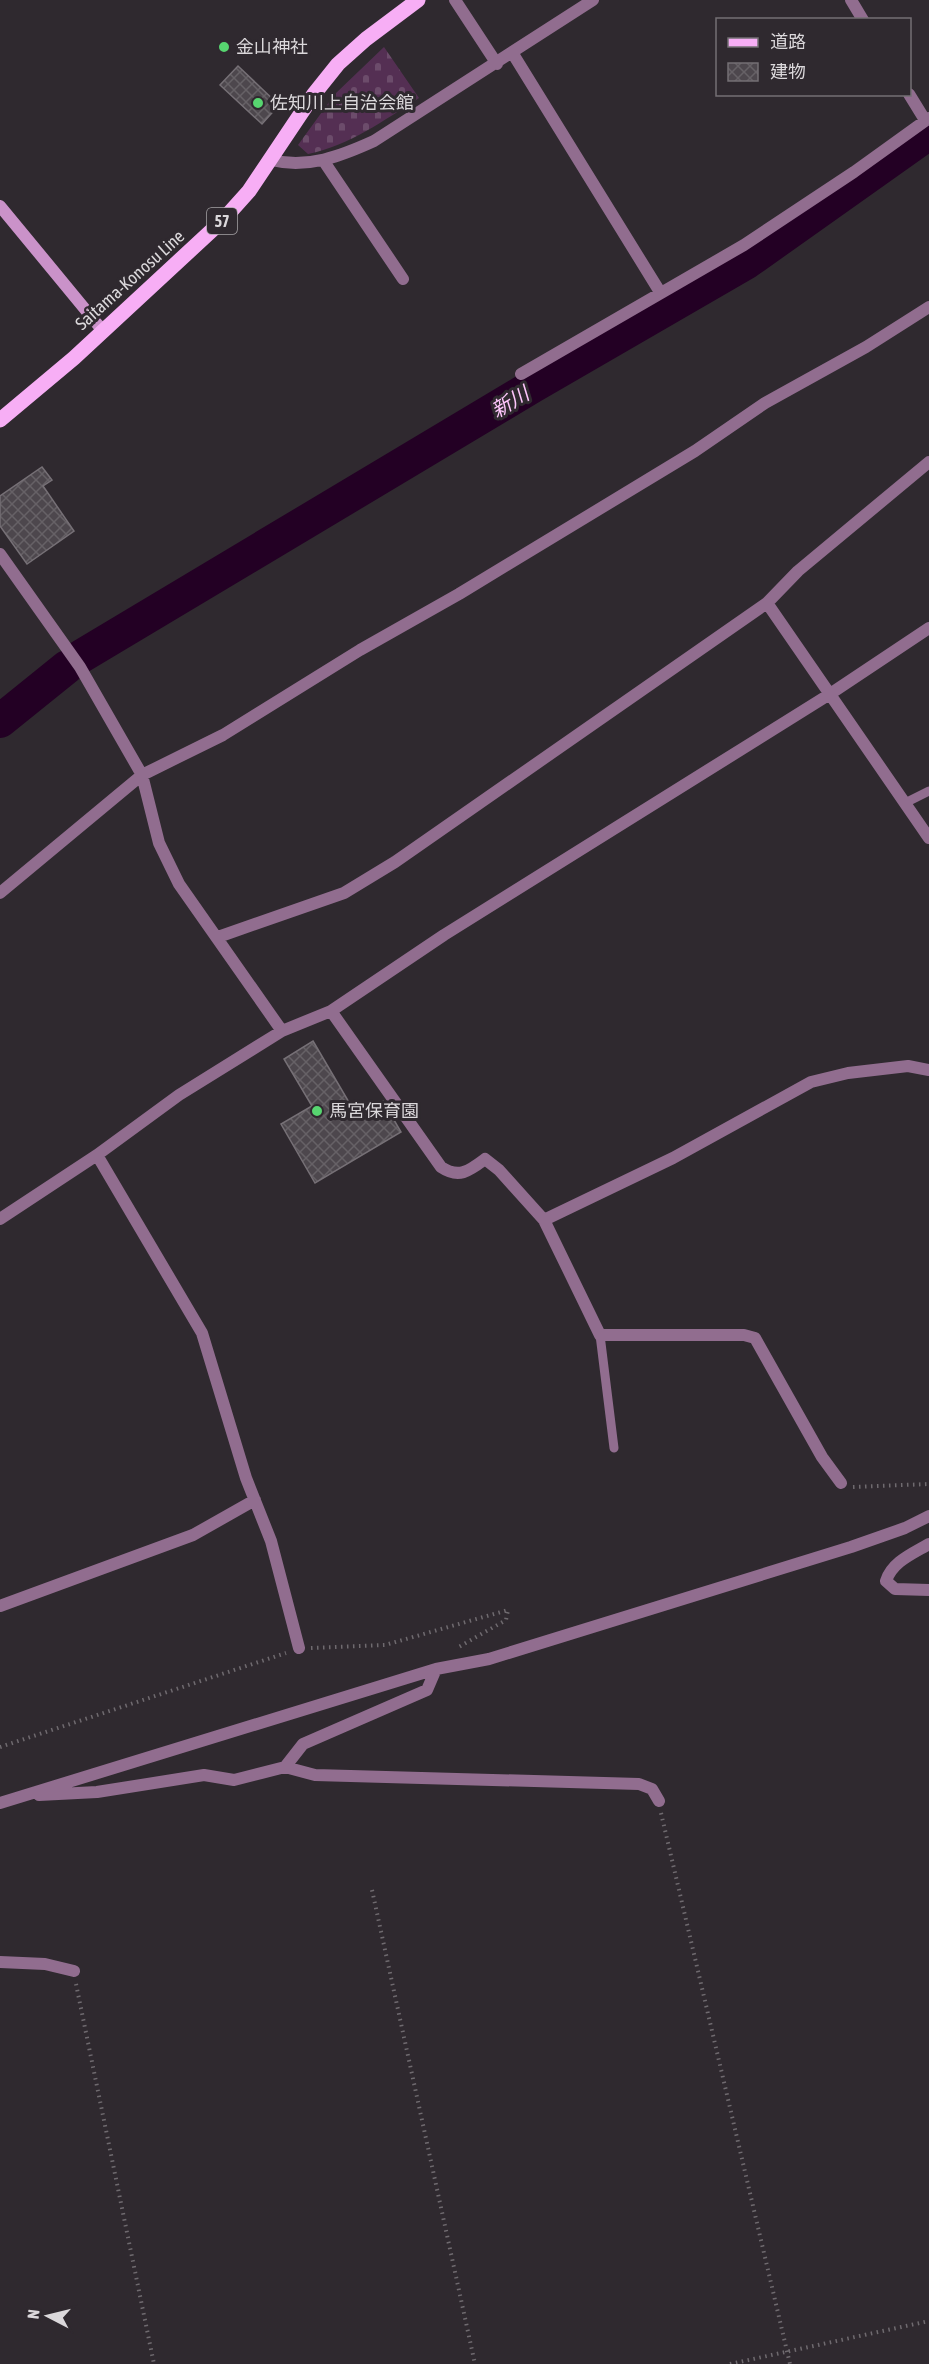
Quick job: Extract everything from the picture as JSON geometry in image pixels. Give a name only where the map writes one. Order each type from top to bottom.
[{"type":"main road","name":"Saitama-Konosu Line","points":[[0,420],[103,331],[223,220],[249,191],[314,94],[338,64],[366,39],[418,0]]},
{"type":"street","points":[[455,0],[497,64]]},
{"type":"street","points":[[271,160],[303,164],[347,153],[374,141],[513,54],[593,0]]},
{"type":"street","points":[[851,0],[862,18]]},
{"type":"street","points":[[513,54],[660,292]]},
{"type":"street","points":[[521,374],[754,239],[927,119],[910,96]]},
{"type":"street","points":[[323,160],[404,279]]},
{"type":"street","points":[[2,212],[103,331]]},
{"type":"street","points":[[0,893],[142,775],[223,735],[360,650],[459,594],[695,451],[765,403],[866,347],[929,307]]},
{"type":"street","points":[[218,937],[344,893],[395,862],[767,603],[798,571],[929,462]]},
{"type":"street","points":[[0,554],[80,667],[142,775],[159,843],[180,884],[282,1031]]},
{"type":"street","points":[[767,603],[929,837]]},
{"type":"street","points":[[0,1219],[97,1155],[179,1095],[282,1031],[331,1011],[444,935],[830,694],[929,628]]},
{"type":"street","points":[[331,1011],[441,1167],[451,1174],[462,1174],[485,1160],[499,1170],[544,1220],[600,1335],[744,1335],[755,1338],[822,1457],[841,1483]]},
{"type":"street","points":[[544,1220],[673,1158],[811,1082],[848,1073],[908,1066],[929,1070]]},
{"type":"street","points":[[97,1155],[202,1333],[255,1500],[271,1541],[299,1648]]},
{"type":"street","points":[[0,1606],[193,1535],[255,1500]]},
{"type":"street","points":[[0,1803],[436,1669],[500,1656],[860,1544],[905,1528],[929,1516]]},
{"type":"street","points":[[929,1544],[900,1561],[890,1570],[886,1581],[895,1589],[929,1590]]},
{"type":"street","points":[[285,1767],[303,1744],[427,1690],[436,1669]]},
{"type":"street","points":[[0,1794],[20,1797],[97,1792],[204,1775],[234,1780],[285,1767],[315,1774],[639,1784],[652,1789],[658,1801]]},
{"type":"street","points":[[0,1962],[45,1964],[74,1971]]},
{"type":"lane","points":[[905,803],[929,791]]},
{"type":"lane","points":[[600,1335],[614,1448]]},
{"type":"path","points":[[841,1483],[856,1488],[929,1484]]},
{"type":"path","points":[[0,1747],[299,1648],[385,1645],[508,1610],[506,1620],[456,1649]]},
{"type":"path","points":[[658,1801],[790,2364]]},
{"type":"path","points":[[372,1890],[475,2364]]},
{"type":"path","points":[[74,1971],[154,2364]]},
{"type":"path","points":[[730,2364],[929,2321]]},
{"type":"green space","points":[[384,47],[419,98],[352,138],[308,154],[298,145],[335,94]]},
{"type":"building","points":[[238,66],[279,105],[262,124],[220,85]]},
{"type":"building","points":[[42,467],[52,480],[43,486],[74,531],[27,564],[0,526],[0,496]]},
{"type":"building","points":[[313,1041],[357,1116],[383,1101],[401,1132],[315,1183],[281,1124],[312,1106],[284,1059]]},
{"type":"waterway","name":"新川","points":[[80,657],[533,386],[747,262],[929,133]]},
{"type":"waterway","name":"新川","points":[[0,721],[67,667]]},
{"type":"place","name":"金山神社","points":[[224,47]]},
{"type":"place","name":"佐知川上自治会館","points":[[258,103]]},
{"type":"place","name":"馬宮保育園","points":[[317,1111]]}]
